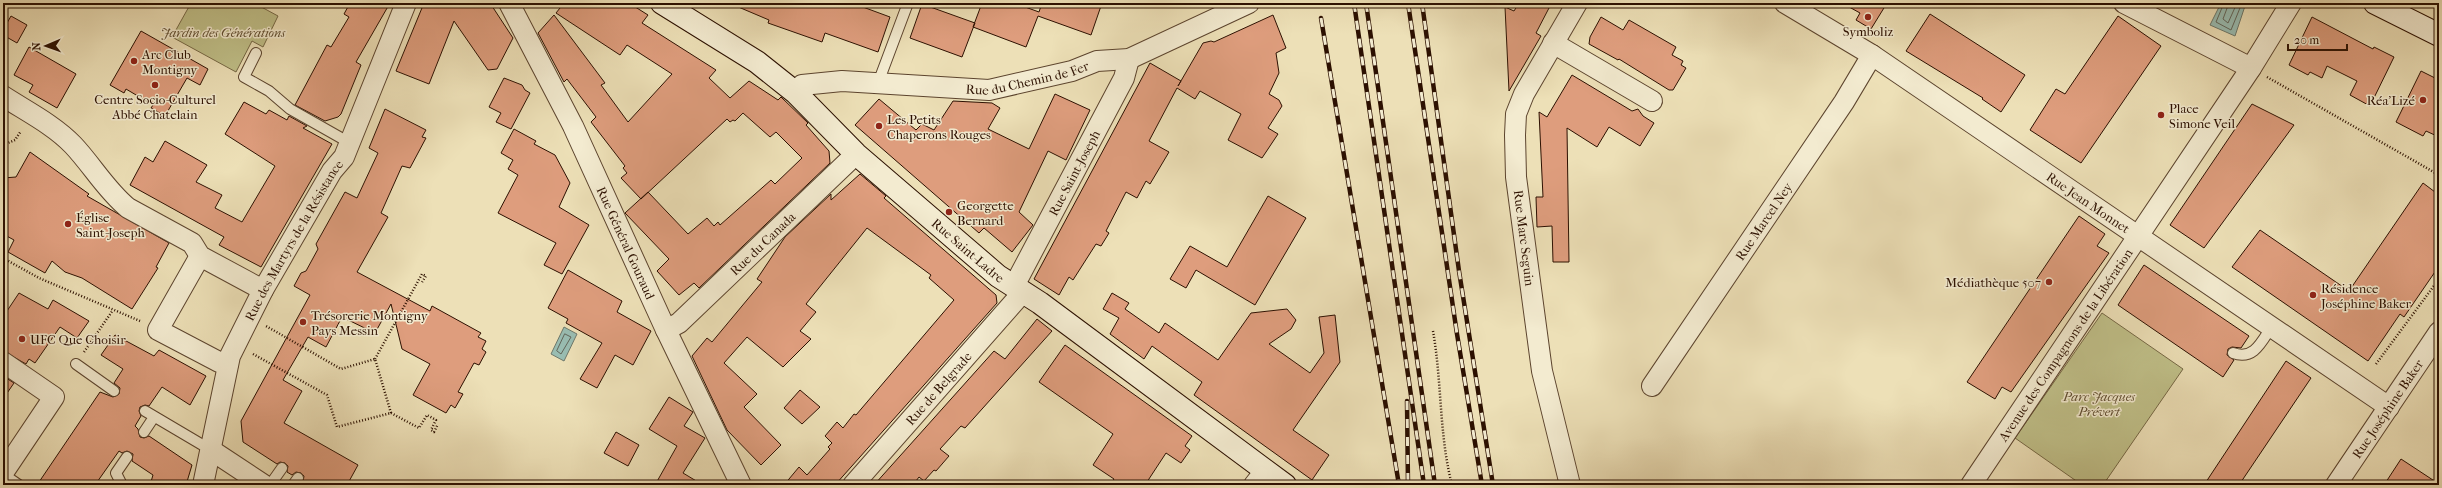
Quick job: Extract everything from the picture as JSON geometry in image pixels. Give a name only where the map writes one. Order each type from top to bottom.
[{"type":"street","name":"Rue des Martyrs de la Résistance","points":[[203,485],[228,364],[236,343],[263,290],[332,171],[344,157],[406,3]]},
{"type":"street","name":"Rue Général Gouraud","points":[[509,3],[573,126],[666,330],[741,485]]},
{"type":"street","name":"Rue Saint-Ladre","points":[[662,3],[757,62],[796,92],[856,154],[998,276],[1018,289],[1260,478],[1285,485]]},
{"type":"street","name":"Rue du Chemin de Fer","points":[[796,92],[802,85],[842,81],[989,90],[1072,71],[1097,61],[1129,59],[1249,3]]},
{"type":"street","name":"Rue Marc Seguin","points":[[1570,485],[1542,371],[1516,176],[1515,124],[1518,105],[1577,3]]},
{"type":"street","name":"Rue Jean Monnet","points":[[1784,3],[1872,55],[2389,406]]},
{"type":"street","points":[[2124,3],[2251,68]]},
{"type":"street","name":"Avenue des Compagnons de la Libération","points":[[1971,485],[2251,68],[2291,3]]},
{"type":"street","points":[[2375,3],[2439,35]]},
{"type":"street","points":[[1553,43],[1652,101]]},
{"type":"street","name":"Rue Marcel Ney","points":[[1652,386],[1844,102],[1872,55]]},
{"type":"street","name":"Rue Saint-Joseph","points":[[1018,289],[1124,78],[1129,59]]},
{"type":"street","points":[[3,96],[48,125],[73,145],[118,200],[128,208],[192,243],[200,256],[263,290]]},
{"type":"street","name":"Rue du Canada","points":[[666,330],[678,324],[856,154]]},
{"type":"street","points":[[200,256],[158,330],[219,362],[228,364]]},
{"type":"street","name":"Rue de Belgrade","points":[[853,485],[1018,289]]},
{"type":"street","name":"Rue Joséphine Baker","points":[[2336,485],[2439,332]]},
{"type":"street","points":[[3,362],[54,397],[3,474]]},
{"type":"street","points":[[211,450],[264,485]]},
{"type":"lane","points":[[878,83],[908,3]]},
{"type":"lane","points":[[256,53],[244,77],[269,91],[290,109],[350,143]]},
{"type":"lane","points":[[2233,353],[2241,356],[2249,355],[2257,349],[2272,326]]},
{"type":"lane","points":[[76,364],[114,391]]},
{"type":"lane","points":[[144,432],[149,414],[211,450]]},
{"type":"lane","points":[[122,485],[116,473],[127,457]]},
{"type":"lane","points":[[270,485],[282,468]]},
{"type":"lane","points":[[3,474],[19,485]]},
{"type":"path","points":[[2251,68],[2439,175]]},
{"type":"path","points":[[3,258],[39,278],[158,330]]},
{"type":"path","points":[[249,317],[342,369],[375,359],[422,274],[426,276],[422,282]]},
{"type":"path","points":[[2376,364],[2439,279]]},
{"type":"path","points":[[86,348],[113,310]]},
{"type":"path","points":[[1433,331],[1440,370],[1443,441],[1452,485]]},
{"type":"path","points":[[236,343],[327,395],[337,427],[391,413],[419,428],[426,415],[436,420],[431,430],[434,432],[438,424]]},
{"type":"path","points":[[375,359],[391,413]]},
{"type":"green space","name":"Jardin des Générations","points":[[191,3],[254,3],[278,16],[263,47],[252,41],[236,72],[172,37]]},
{"type":"green space","name":"Parc Jacques Prévert","points":[[2102,313],[2183,369],[2103,485],[2082,485],[2015,438]]},
{"type":"water","points":[[2221,3],[2246,3],[2235,36],[2210,25]]},
{"type":"water","points":[[564,327],[577,334],[564,361],[551,354]]},
{"type":"building","points":[[350,3],[390,3],[356,62],[361,65],[341,114],[338,117],[325,121],[295,105],[327,45],[331,47],[349,17],[344,14]]},
{"type":"building","points":[[424,3],[490,3],[513,38],[497,69],[488,70],[454,21],[429,84],[396,71]]},
{"type":"building","points":[[564,3],[629,3],[648,15],[642,23],[716,70],[709,78],[730,98],[749,81],[778,100],[781,97],[808,123],[806,125],[829,151],[830,163],[699,288],[694,283],[679,295],[657,271],[669,259],[625,213],[641,199],[621,178],[627,173],[623,168],[625,166],[591,122],[596,117],[567,79],[564,82],[538,33],[554,15],[605,83],[601,85],[628,122],[672,74],[627,45],[620,55],[556,13]],"holes":[[[743,113],[770,137],[776,132],[802,158],[775,184],[771,180],[720,225],[718,222],[714,226],[707,218],[688,234],[648,192],[727,119],[730,122],[733,120],[735,121]]]},
{"type":"building","points":[[729,3],[852,3],[890,17],[878,52],[825,33],[822,42],[768,23],[769,20]]},
{"type":"building","points":[[982,3],[1014,3],[1039,12],[1042,3],[1102,3],[1091,35],[1038,16],[1026,47],[973,27]]},
{"type":"building","points":[[1519,3],[1540,3],[1549,8],[1536,33],[1541,36],[1509,91],[1505,7],[1514,11]]},
{"type":"building","name":"Symboliz","points":[[1842,3],[1887,3],[1871,29],[1856,20],[1860,13]]},
{"type":"building","points":[[922,4],[975,23],[962,57],[910,38]]},
{"type":"building","points":[[1930,14],[2025,75],[2001,112],[1982,99],[1983,98],[1906,51]]},
{"type":"building","points":[[1273,15],[1286,48],[1276,53],[1279,73],[1269,94],[1279,100],[1282,106],[1268,128],[1278,134],[1262,158],[1228,140],[1241,114],[1200,91],[1195,99],[1177,88],[1149,141],[1169,152],[1150,184],[1146,181],[1137,198],[1126,192],[1106,231],[1109,233],[1101,246],[1096,244],[1073,280],[1069,277],[1059,295],[1034,279],[1150,63],[1181,81],[1203,43],[1211,41],[1214,42]]},
{"type":"building","points":[[11,16],[27,25],[17,43],[3,35],[3,30]]},
{"type":"building","points":[[2118,16],[2161,46],[2081,163],[2030,130],[2056,89],[2065,94]]},
{"type":"building","points":[[1601,17],[1623,30],[1629,20],[1676,47],[1672,55],[1683,61],[1681,65],[1686,68],[1673,90],[1669,90],[1619,59],[1618,60],[1589,44],[1590,37]]},
{"type":"building","points":[[2312,17],[2373,49],[2374,47],[2394,57],[2370,106],[2350,95],[2357,81],[2327,66],[2322,78],[2310,72],[2308,75],[2289,65]]},
{"type":"building","points":[[141,31],[208,69],[200,85],[187,78],[165,116],[151,108],[153,105],[126,89],[124,93],[110,85]]},
{"type":"building","points":[[29,47],[76,74],[57,108],[29,92],[33,85],[14,75]]},
{"type":"building","name":"Réa'Lizé","points":[[2421,71],[2439,80],[2439,137],[2426,131],[2423,136],[2396,122]]},
{"type":"building","points":[[1572,75],[1632,111],[1638,109],[1643,116],[1654,123],[1640,146],[1609,127],[1597,147],[1567,128],[1569,262],[1553,262],[1552,226],[1537,227],[1536,197],[1543,197],[1539,112],[1547,117]]},
{"type":"building","points":[[504,78],[522,85],[525,90],[530,93],[511,129],[496,122],[501,113],[489,107]]},
{"type":"building","points":[[1055,94],[1090,110],[1066,160],[1048,151],[1019,212],[1033,225],[1012,252],[984,228],[979,233],[855,125],[879,99],[916,130],[922,124],[934,130],[953,101],[992,103],[1000,108],[988,129],[1029,149]]},
{"type":"building","points":[[244,102],[266,114],[269,110],[287,120],[289,116],[307,126],[303,128],[332,144],[261,267],[219,245],[224,237],[130,185],[145,157],[153,162],[165,141],[207,165],[196,182],[222,195],[215,208],[242,222],[275,166],[225,134]]},
{"type":"building","points":[[2252,104],[2294,125],[2204,248],[2170,225]]},
{"type":"building","points":[[385,109],[426,130],[422,137],[426,138],[410,168],[402,166],[381,213],[388,217],[357,272],[430,311],[432,306],[481,333],[478,337],[486,341],[482,349],[486,352],[479,365],[474,363],[458,392],[463,394],[455,408],[451,405],[446,413],[413,395],[430,364],[402,349],[391,304],[375,333],[342,317],[326,347],[308,337],[283,380],[302,391],[284,423],[358,465],[347,485],[308,485],[303,482],[304,476],[301,473],[296,472],[292,475],[287,472],[288,466],[285,463],[280,462],[277,464],[243,442],[241,421],[310,295],[294,286],[301,273],[306,271],[318,249],[316,244],[345,192],[357,198],[378,153],[369,148]]},
{"type":"building","points":[[514,129],[536,141],[534,144],[555,155],[570,183],[559,207],[589,225],[562,274],[544,265],[556,243],[498,213],[518,175],[508,169],[513,160],[501,153]]},
{"type":"building","name":"Église Saint-Joseph","points":[[30,152],[89,194],[87,196],[169,243],[156,267],[158,268],[132,309],[82,278],[65,272],[52,261],[45,273],[8,252],[14,240],[3,234],[3,178],[16,177]]},
{"type":"building","points":[[860,174],[886,196],[884,198],[996,295],[997,303],[835,485],[784,485],[799,467],[807,475],[830,449],[828,447],[832,443],[825,436],[837,422],[843,428],[854,414],[856,415],[954,300],[929,278],[931,275],[867,228],[806,304],[816,312],[800,331],[811,339],[783,367],[747,337],[724,363],[757,394],[744,407],[781,445],[761,465],[727,430],[692,356],[707,338],[712,342],[762,282],[757,279],[785,237],[831,194],[831,200]]},
{"type":"building","points":[[2423,183],[2439,195],[2439,266],[2404,317],[2400,314],[2368,361],[2232,267],[2260,230],[2349,291]]},
{"type":"building","points":[[1268,196],[1306,218],[1255,305],[1196,270],[1186,288],[1170,279],[1190,246],[1227,267]]},
{"type":"building","points":[[2079,216],[2105,234],[2097,246],[2109,253],[2011,392],[2002,387],[1995,399],[1967,382]]},
{"type":"building","points":[[2144,265],[2249,336],[2241,348],[2232,347],[2228,349],[2227,355],[2234,360],[2223,377],[2118,305]]},
{"type":"building","points":[[568,270],[622,301],[617,312],[651,331],[633,365],[615,355],[597,388],[580,379],[602,343],[566,323],[568,319],[548,308]]},
{"type":"building","points":[[19,293],[48,309],[53,300],[89,321],[77,338],[60,327],[35,363],[29,359],[26,364],[3,351],[3,317]]},
{"type":"building","points":[[1112,293],[1129,303],[1125,309],[1159,333],[1165,323],[1218,360],[1251,313],[1287,309],[1296,320],[1291,329],[1269,344],[1310,373],[1324,353],[1319,317],[1335,315],[1340,362],[1293,430],[1329,455],[1312,480],[1194,395],[1202,382],[1152,346],[1144,359],[1110,334],[1119,318],[1103,309]]},
{"type":"building","points":[[1037,319],[1052,331],[965,428],[961,426],[940,449],[949,456],[936,471],[934,470],[924,481],[919,477],[913,485],[874,485],[994,351],[1005,359]]},
{"type":"building","points":[[115,335],[154,356],[159,350],[206,376],[190,405],[162,387],[149,406],[145,405],[140,407],[139,411],[141,416],[135,426],[138,429],[140,437],[144,438],[149,436],[192,465],[186,485],[150,485],[153,475],[132,461],[133,454],[127,451],[122,453],[119,451],[95,485],[37,485],[100,392],[113,397],[119,394],[120,388],[114,383],[123,369],[101,355]]},
{"type":"building","points":[[1065,345],[1192,436],[1185,446],[1190,450],[1181,463],[1166,453],[1145,485],[1110,485],[1114,479],[1093,465],[1113,434],[1039,382]]},
{"type":"building","points":[[2286,361],[2311,378],[2239,485],[2204,485]]},
{"type":"building","points":[[3,376],[14,383],[3,399]]},
{"type":"building","points":[[800,390],[820,407],[802,424],[784,408]]},
{"type":"building","points":[[669,397],[693,412],[684,426],[705,438],[683,473],[703,485],[655,485],[677,446],[649,429]]},
{"type":"building","points":[[616,432],[639,445],[628,466],[604,453]]},
{"type":"building","points":[[2401,459],[2439,484],[2439,485],[2384,485]]},
{"type":"railway","points":[[1354,3],[1424,485]]},
{"type":"railway","points":[[1366,3],[1435,485]]},
{"type":"railway","points":[[1408,3],[1457,334],[1482,485]]},
{"type":"railway","points":[[1422,3],[1459,271],[1493,485]]},
{"type":"railway","points":[[1321,18],[1399,485]]},
{"type":"railway","points":[[1407,401],[1408,485]]},
{"type":"place","name":"Symboliz","points":[[1868,17]]},
{"type":"place","name":"Arc Club Montigny","points":[[134,61]]},
{"type":"place","name":"Centre Socio-Culturel Abbé Chatelain","points":[[155,85]]},
{"type":"place","name":"Réa'Lizé","points":[[2423,100]]},
{"type":"place","name":"Place Simone Veil","points":[[2161,115]]},
{"type":"place","name":"Les Petits Chaperons Rouges","points":[[879,126]]},
{"type":"place","name":"Georgette Bernard","points":[[949,212]]},
{"type":"place","name":"Église Saint-Joseph","points":[[68,224]]},
{"type":"place","name":"Médiathèque 507","points":[[2049,282]]},
{"type":"place","name":"Résidence Joséphine Baker","points":[[2313,295]]},
{"type":"place","name":"Trésorerie Montigny Pays Messin","points":[[303,322]]},
{"type":"place","name":"UFC Que Choisir","points":[[22,339]]}]
